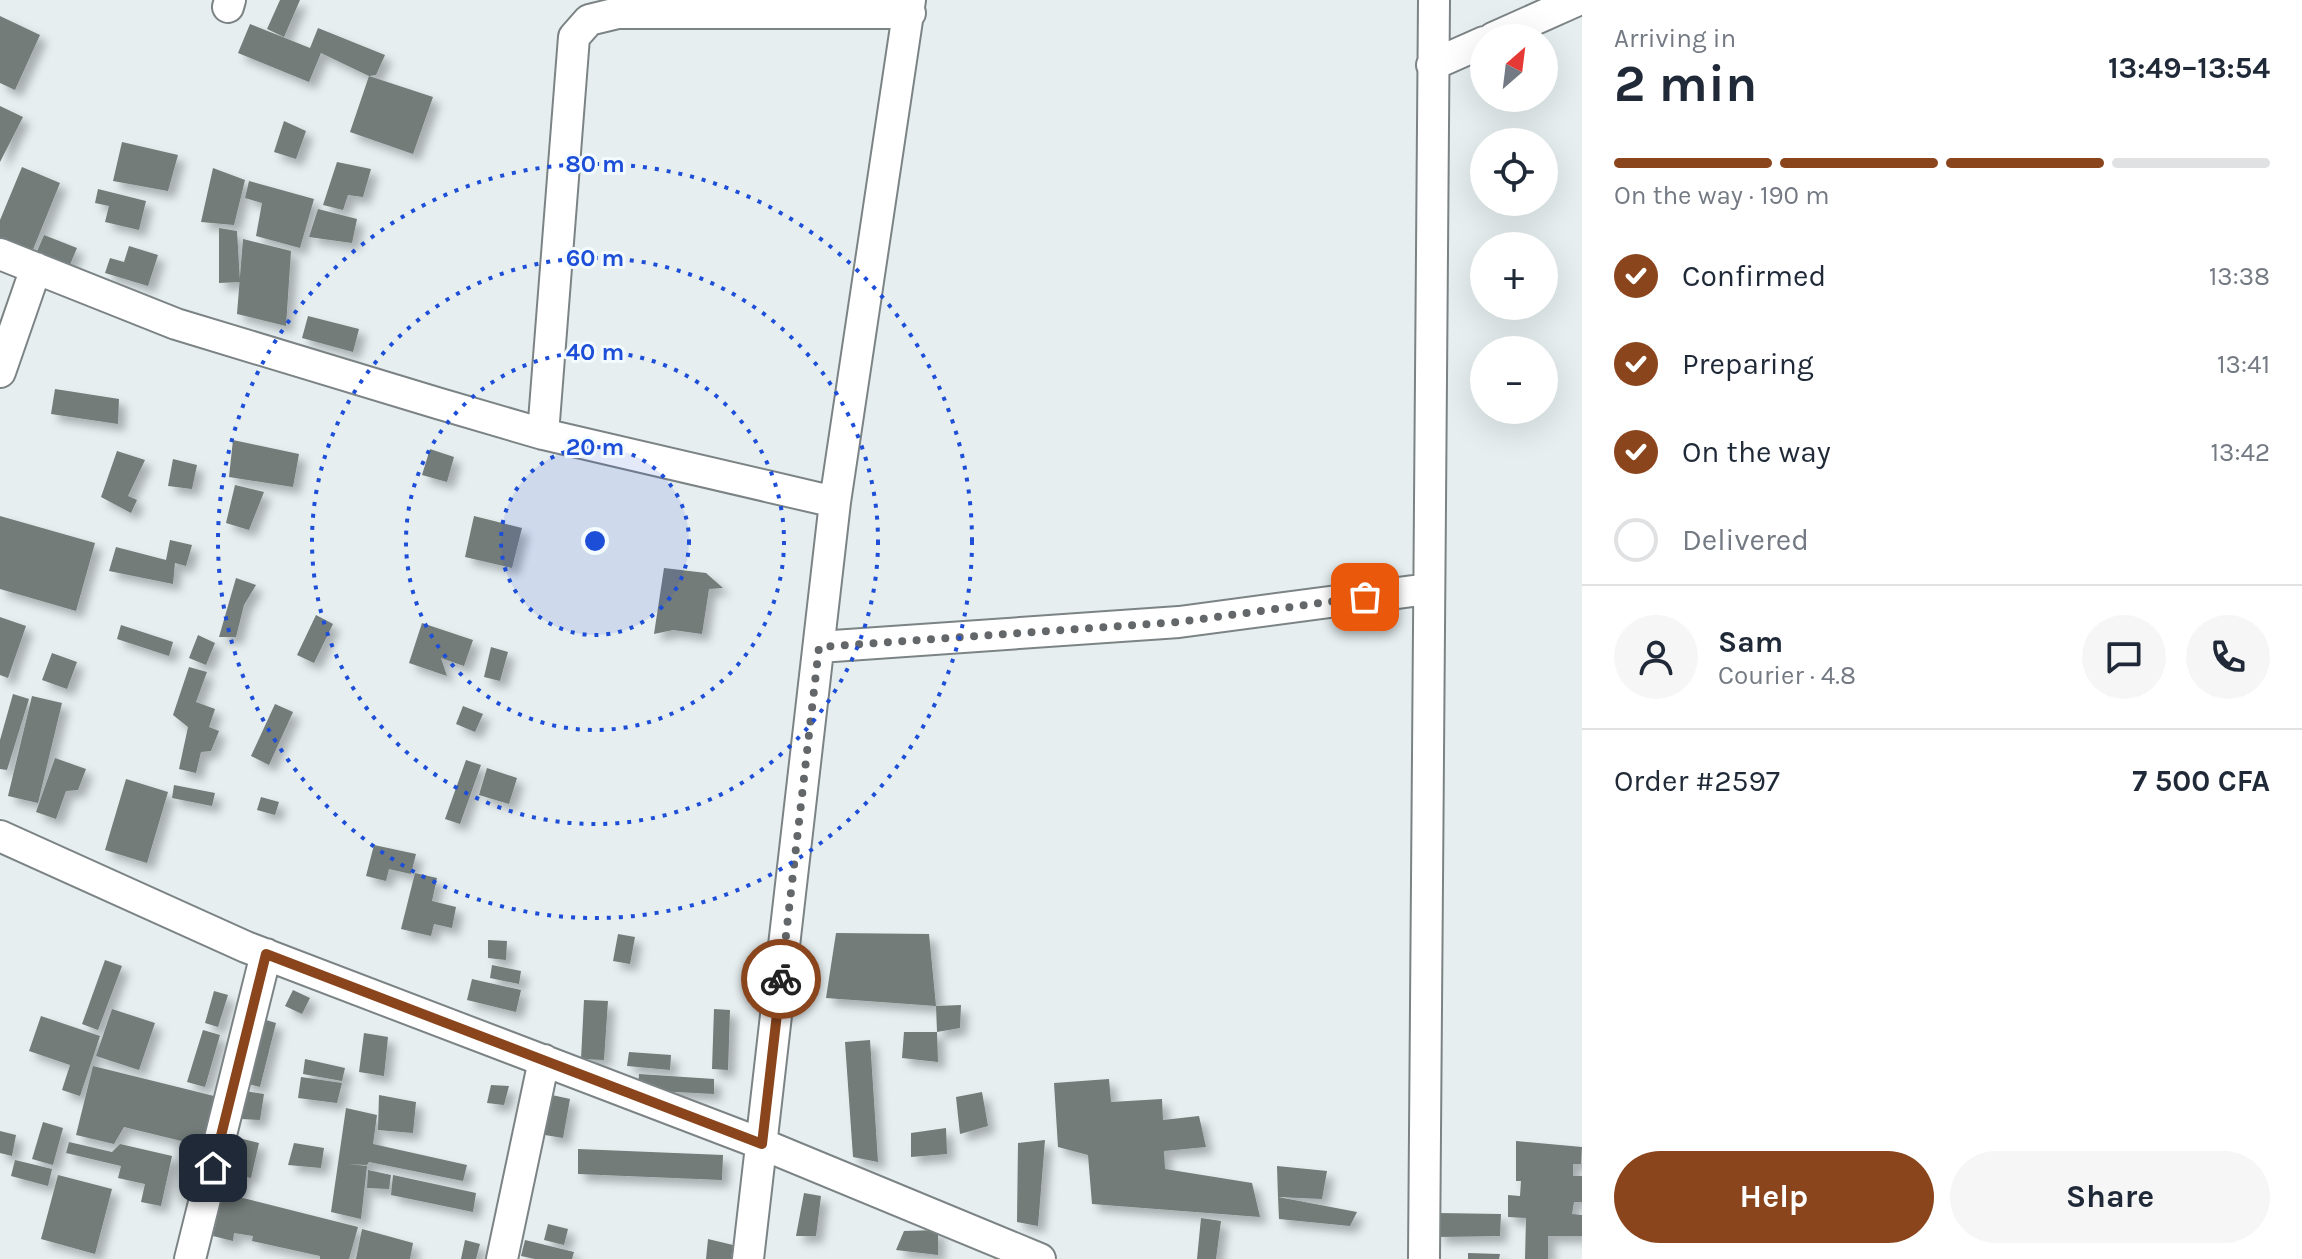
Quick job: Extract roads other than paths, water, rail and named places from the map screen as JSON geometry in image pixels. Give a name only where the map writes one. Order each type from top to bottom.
[{"type":"street","points":[[1424,1259],[1434,0]]},
{"type":"street","points":[[1524,24],[1578,0]]},
{"type":"street","points":[[543,434],[574,37],[589,20],[618,13],[910,7],[835,502],[748,1259]]},
{"type":"street","points":[[1432,65],[1470,48]]},
{"type":"street","points":[[0,254],[176,324],[543,434],[835,502]]},
{"type":"street","points":[[0,372],[36,268]]},
{"type":"street","points":[[819,647],[1179,622],[1428,589]]},
{"type":"street","points":[[0,836],[266,954],[762,1144],[1040,1259]]},
{"type":"street","points":[[190,1259],[266,954]]},
{"type":"street","points":[[502,1259],[544,1060]]}]
